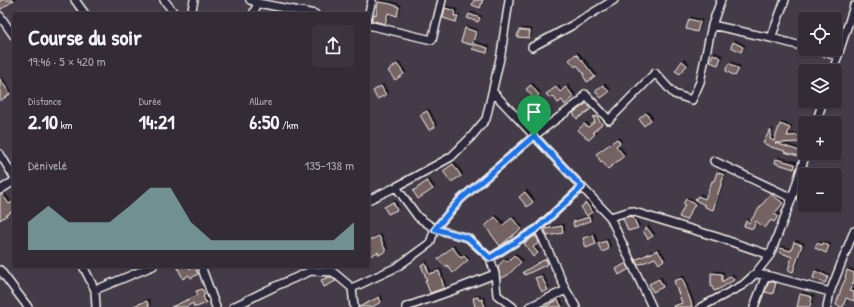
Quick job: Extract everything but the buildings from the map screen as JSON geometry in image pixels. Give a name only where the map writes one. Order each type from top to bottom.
[{"type":"street","points":[[75,0],[84,12]]},
{"type":"street","points":[[164,0],[173,12]]},
{"type":"street","points":[[191,12],[194,0]]},
{"type":"street","points":[[250,0],[258,3],[305,12]]},
{"type":"street","points":[[369,12],[372,0]]},
{"type":"street","points":[[370,25],[432,40],[442,0]]},
{"type":"street","points":[[370,199],[396,187],[451,156],[471,137],[486,119],[501,54],[509,0]]},
{"type":"street","points":[[532,47],[614,0]]},
{"type":"street","points":[[352,288],[397,267],[430,243],[435,229],[461,199],[534,136],[582,100],[586,94],[609,120],[655,72],[674,94],[692,100],[700,82],[712,25],[721,0]]},
{"type":"street","points":[[771,38],[785,0]]},
{"type":"street","points":[[255,12],[258,3]]},
{"type":"street","points":[[842,44],[854,6]]},
{"type":"street","points":[[0,16],[12,33]]},
{"type":"street","points":[[712,25],[798,45]]},
{"type":"street","points":[[835,64],[838,56]]},
{"type":"street","points":[[493,92],[610,217],[652,307]]},
{"type":"street","points":[[0,154],[12,174]]},
{"type":"street","points":[[701,307],[743,285],[755,274],[770,255],[792,198],[804,160]]},
{"type":"street","points":[[714,161],[792,198]]},
{"type":"street","points":[[0,190],[12,182]]},
{"type":"street","points":[[396,187],[418,217],[435,229],[468,238],[490,258],[495,274],[497,295],[513,307]]},
{"type":"street","points":[[490,258],[538,228],[582,187]]},
{"type":"street","points":[[610,217],[631,211],[770,255]]},
{"type":"street","points":[[538,228],[566,290],[576,307]]},
{"type":"street","points":[[827,307],[830,292],[854,231]]},
{"type":"street","points":[[84,268],[95,290],[96,307]]},
{"type":"street","points":[[95,290],[148,268]]},
{"type":"street","points":[[202,268],[216,307]]},
{"type":"street","points":[[232,307],[311,271],[333,269],[352,288],[354,307]]},
{"type":"street","points":[[1,273],[28,307]]},
{"type":"street","points":[[406,307],[495,274]]},
{"type":"street","points":[[755,274],[766,275],[830,292]]},
{"type":"street","points":[[754,307],[766,275]]},
{"type":"street","points":[[529,307],[566,290]]},
{"type":"route","points":[[534,136],[582,187],[538,228],[497,252],[490,258],[468,238],[435,229],[461,199],[534,136]]}]
